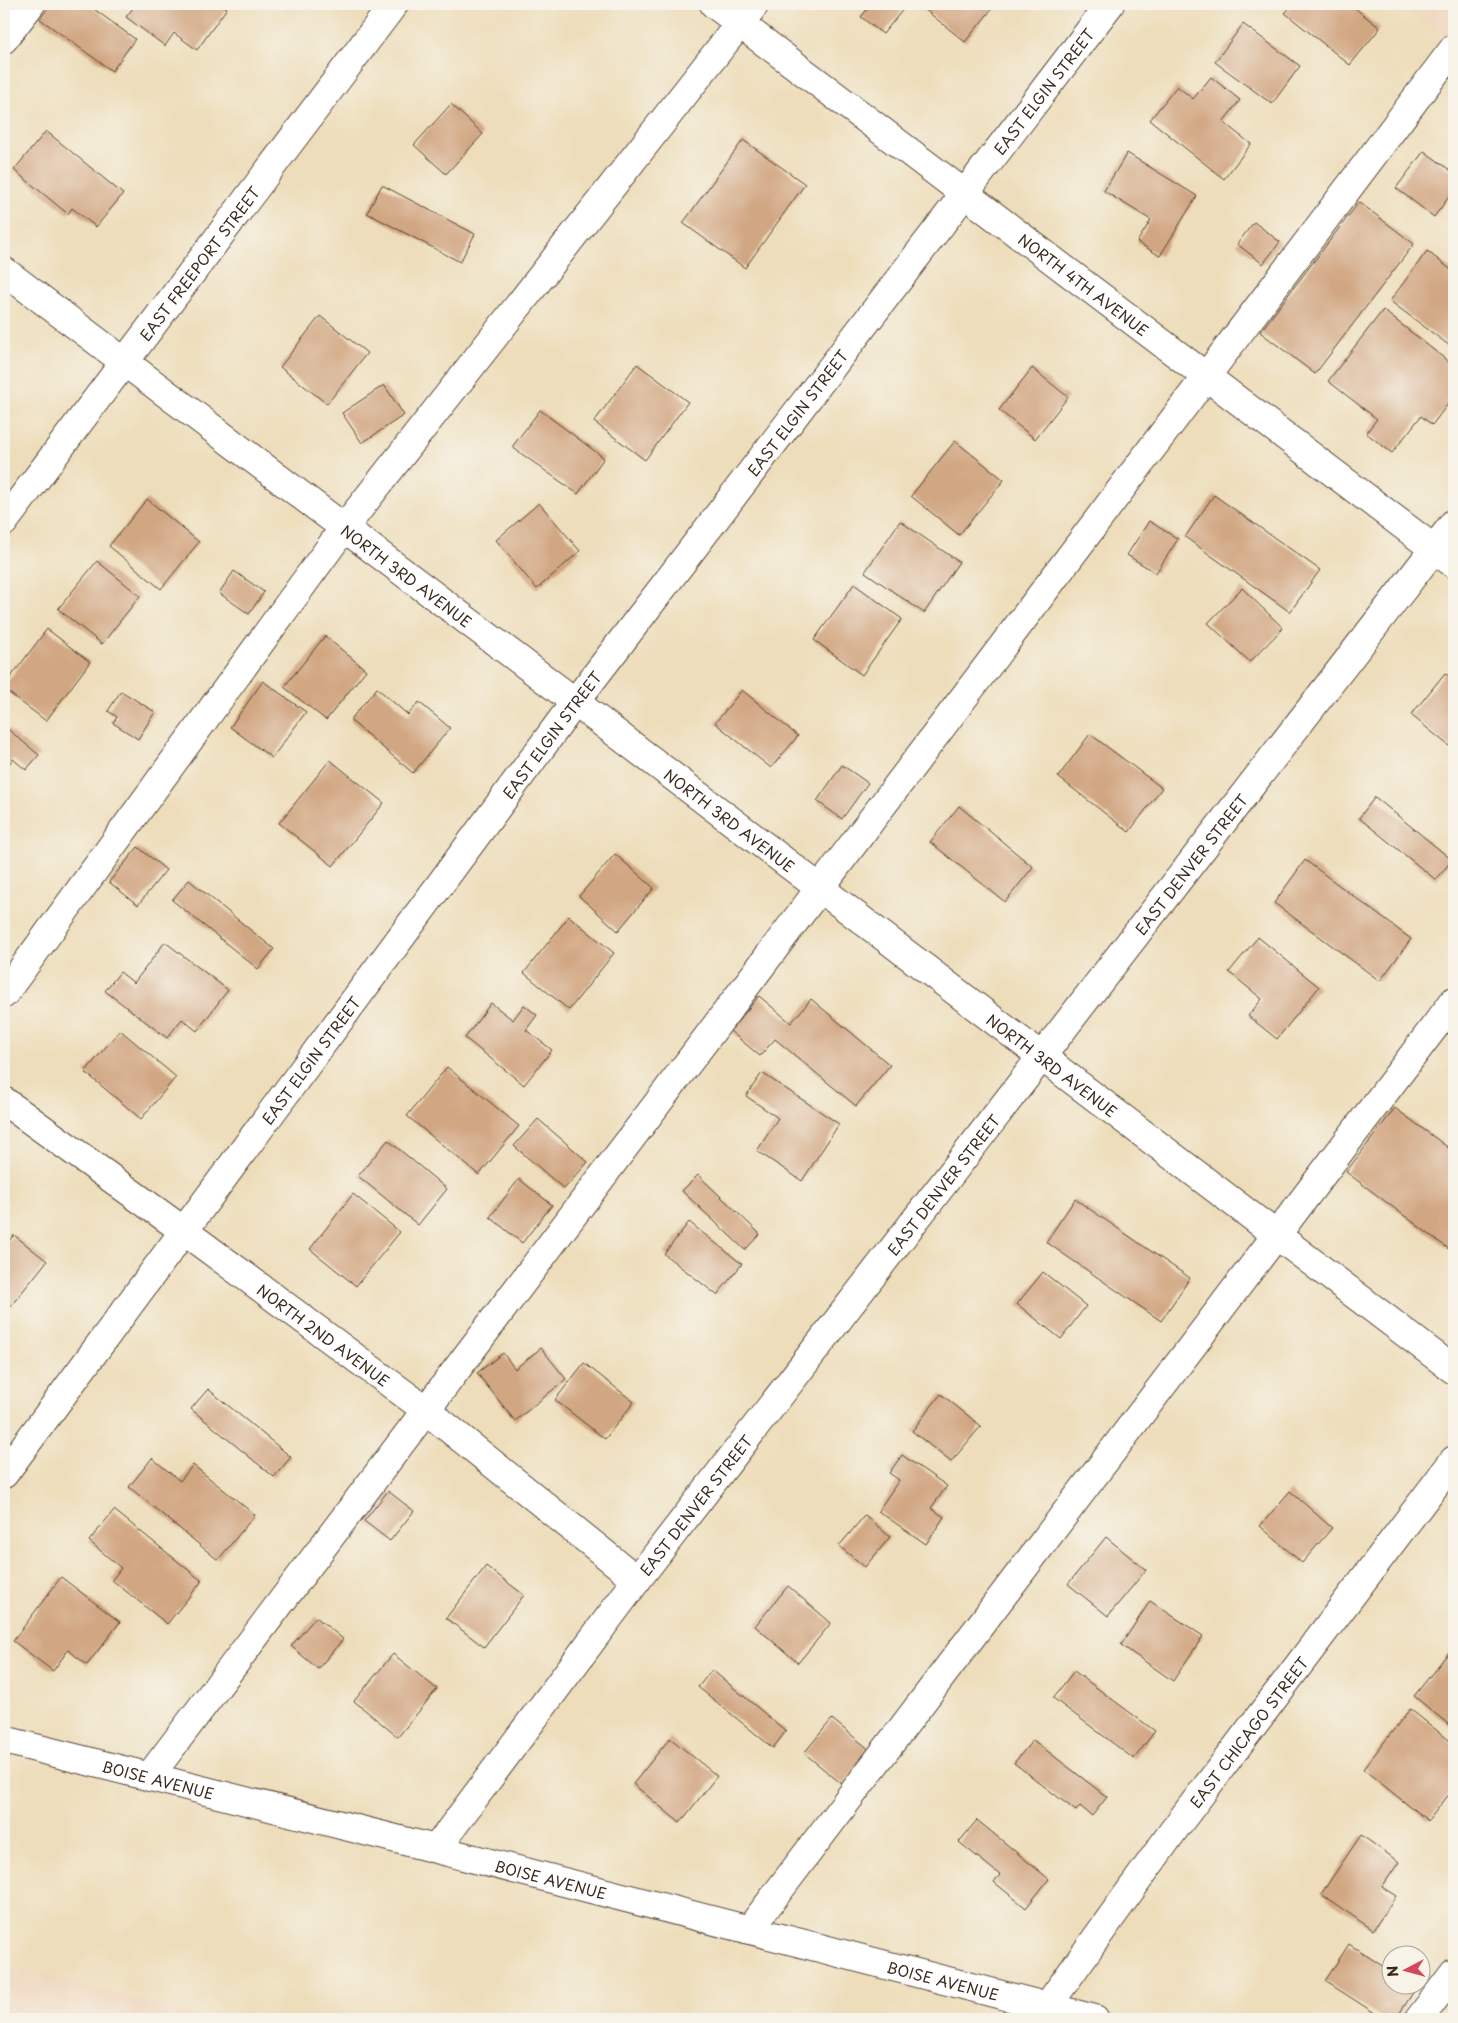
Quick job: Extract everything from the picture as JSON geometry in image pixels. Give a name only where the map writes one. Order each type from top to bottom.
[{"type":"street","points":[[4,39],[31,4]]},
{"type":"street","name":"EAST FREEPORT STREET","points":[[4,522],[394,4]]},
{"type":"street","name":"NORTH 4TH AVENUE","points":[[714,4],[747,14],[965,194],[1444,556]]},
{"type":"street","name":"EAST ELGIN STREET","points":[[4,1474],[575,702],[1110,4]]},
{"type":"street","points":[[4,994],[344,528],[747,14]]},
{"type":"street","points":[[150,1777],[1454,48]]},
{"type":"street","name":"NORTH 3RD AVENUE","points":[[4,271],[1454,1370]]},
{"type":"street","name":"EAST DENVER STREET","points":[[436,1849],[637,1580],[1042,1058],[1444,556],[1454,523]]},
{"type":"street","points":[[749,1930],[1454,1001]]},
{"type":"street","name":"NORTH 2ND AVENUE","points":[[4,1101],[426,1410],[637,1580]]},
{"type":"street","name":"EAST CHICAGO STREET","points":[[1042,2013],[1176,1827],[1454,1460]]},
{"type":"street","name":"BOISE AVENUE","points":[[4,1740],[749,1930],[1042,2013],[1095,2019]]},
{"type":"street","points":[[1419,2019],[1454,1973]]},
{"type":"shaded area","points":[[1400,4],[1454,4],[1454,44]]},
{"type":"shaded area","points":[[15,1967],[209,2019],[4,2019],[4,1982]]},
{"type":"building","points":[[51,4],[87,4],[135,39],[112,71],[40,19]]},
{"type":"building","points":[[136,4],[220,4],[227,8],[197,50],[174,33],[165,46],[126,17]]},
{"type":"building","points":[[871,4],[901,4],[905,7],[883,34],[861,17]]},
{"type":"building","points":[[918,4],[996,4],[965,42]]},
{"type":"building","points":[[1293,4],[1350,4],[1380,28],[1350,65],[1285,13]]},
{"type":"building","points":[[1243,24],[1300,66],[1272,104],[1215,62]]},
{"type":"building","points":[[1211,77],[1240,100],[1223,122],[1251,144],[1224,179],[1150,120],[1177,86],[1193,99]]},
{"type":"building","points":[[451,104],[483,134],[446,174],[414,145]]},
{"type":"building","points":[[46,131],[123,194],[96,227],[72,208],[68,214],[14,170]]},
{"type":"building","points":[[743,140],[805,184],[745,268],[683,223]]},
{"type":"building","points":[[1424,151],[1454,173],[1454,190],[1434,217],[1396,188]]},
{"type":"building","points":[[1127,153],[1197,196],[1160,256],[1137,242],[1151,220],[1104,191]]},
{"type":"building","points":[[382,185],[475,234],[460,262],[367,213]]},
{"type":"building","points":[[1359,202],[1414,244],[1315,374],[1260,332]]},
{"type":"building","points":[[1254,222],[1280,242],[1263,264],[1237,244]]},
{"type":"building","points":[[1427,251],[1454,272],[1454,349],[1390,301]]},
{"type":"building","points":[[1383,310],[1454,366],[1454,396],[1432,425],[1421,416],[1392,453],[1366,433],[1377,419],[1328,381]]},
{"type":"building","points":[[320,316],[367,353],[327,404],[280,367]]},
{"type":"building","points":[[637,364],[688,402],[645,460],[594,422]]},
{"type":"building","points":[[1032,368],[1068,397],[1035,439],[999,410]]},
{"type":"building","points":[[384,385],[404,415],[362,443],[342,413]]},
{"type":"building","points":[[540,410],[604,458],[578,494],[512,447]]},
{"type":"building","points":[[955,441],[1004,480],[959,535],[911,496]]},
{"type":"building","points":[[1214,495],[1320,570],[1290,612],[1185,537]]},
{"type":"building","points":[[147,499],[199,542],[161,589],[109,546]]},
{"type":"building","points":[[539,503],[580,551],[537,589],[496,540]]},
{"type":"building","points":[[900,521],[959,562],[924,613],[865,572]]},
{"type":"building","points":[[1149,521],[1178,539],[1156,573],[1127,555]]},
{"type":"building","points":[[97,561],[140,596],[102,644],[58,609]]},
{"type":"building","points":[[234,571],[264,592],[249,614],[219,593]]},
{"type":"building","points":[[854,584],[902,619],[862,675],[814,640]]},
{"type":"building","points":[[1242,588],[1283,628],[1250,662],[1208,623]]},
{"type":"building","points":[[47,629],[90,662],[46,721],[4,689],[4,686]]},
{"type":"building","points":[[325,636],[366,670],[326,720],[284,687]]},
{"type":"building","points":[[1445,673],[1454,680],[1454,750],[1411,715]]},
{"type":"building","points":[[263,681],[306,712],[272,758],[230,727]]},
{"type":"building","points":[[377,688],[408,715],[419,702],[450,728],[413,773],[350,720]]},
{"type":"building","points":[[742,690],[798,736],[771,768],[715,723]]},
{"type":"building","points":[[121,691],[155,712],[138,739],[113,723],[117,717],[108,711]]},
{"type":"building","points":[[4,726],[39,755],[26,770],[13,759],[4,770]]},
{"type":"building","points":[[1090,734],[1162,788],[1129,832],[1058,777]]},
{"type":"building","points":[[330,760],[384,803],[333,866],[279,823]]},
{"type":"building","points":[[842,765],[868,783],[842,819],[817,801]]},
{"type":"building","points":[[1375,797],[1452,860],[1436,880],[1359,818]]},
{"type":"building","points":[[959,806],[1033,867],[1005,902],[930,842]]},
{"type":"building","points":[[138,847],[166,870],[138,905],[109,882]]},
{"type":"building","points":[[615,854],[654,888],[618,931],[579,896]]},
{"type":"building","points":[[1305,860],[1411,939],[1380,981],[1274,903]]},
{"type":"building","points":[[189,880],[274,949],[258,969],[172,900]]},
{"type":"building","points":[[569,916],[614,953],[569,1010],[524,973]]},
{"type":"building","points":[[1258,937],[1319,987],[1277,1039],[1248,1016],[1262,999],[1229,972]]},
{"type":"building","points":[[165,942],[228,990],[197,1031],[182,1019],[167,1038],[105,991],[120,972],[134,983]]},
{"type":"building","points":[[759,996],[791,1023],[811,999],[890,1065],[856,1106],[775,1039],[760,1056],[730,1031]]},
{"type":"building","points":[[491,1003],[513,1020],[524,1005],[537,1015],[526,1030],[552,1050],[524,1085],[465,1038]]},
{"type":"building","points":[[120,1030],[176,1077],[141,1119],[85,1072]]},
{"type":"building","points":[[447,1067],[519,1126],[479,1175],[407,1116]]},
{"type":"building","points":[[762,1073],[839,1124],[802,1181],[757,1151],[778,1118],[746,1096]]},
{"type":"building","points":[[1395,1108],[1454,1152],[1454,1253],[1346,1172]]},
{"type":"building","points":[[538,1119],[588,1162],[564,1189],[514,1146]]},
{"type":"building","points":[[388,1140],[447,1189],[418,1225],[358,1176]]},
{"type":"building","points":[[698,1175],[760,1234],[745,1250],[682,1191]]},
{"type":"building","points":[[519,1179],[552,1205],[522,1243],[490,1217]]},
{"type":"building","points":[[353,1194],[400,1232],[356,1286],[310,1249]]},
{"type":"building","points":[[1075,1199],[1190,1278],[1161,1321],[1046,1242]]},
{"type":"building","points":[[689,1222],[742,1264],[717,1295],[664,1254]]},
{"type":"building","points":[[14,1235],[47,1261],[10,1307],[4,1302],[4,1247]]},
{"type":"building","points":[[1043,1272],[1086,1306],[1061,1339],[1017,1304]]},
{"type":"building","points":[[541,1348],[566,1379],[515,1421],[477,1373],[503,1353],[515,1369]]},
{"type":"building","points":[[584,1363],[634,1402],[605,1439],[555,1400]]},
{"type":"building","points":[[208,1389],[291,1457],[274,1477],[191,1409]]},
{"type":"building","points":[[941,1394],[981,1426],[951,1462],[912,1431]]},
{"type":"building","points":[[902,1455],[947,1486],[931,1508],[944,1517],[926,1544],[878,1511],[899,1480],[889,1473]]},
{"type":"building","points":[[152,1458],[180,1481],[193,1465],[255,1515],[218,1560],[129,1487]]},
{"type":"building","points":[[388,1491],[414,1511],[390,1541],[364,1521]]},
{"type":"building","points":[[1290,1491],[1332,1528],[1302,1563],[1260,1526]]},
{"type":"building","points":[[114,1510],[202,1581],[167,1624],[112,1580],[121,1568],[89,1541]]},
{"type":"building","points":[[865,1515],[890,1537],[865,1567],[839,1546]]},
{"type":"building","points":[[1106,1537],[1146,1570],[1108,1616],[1068,1584]]},
{"type":"building","points":[[486,1566],[524,1595],[484,1647],[446,1618]]},
{"type":"building","points":[[61,1577],[120,1622],[87,1665],[68,1650],[53,1671],[13,1641]]},
{"type":"building","points":[[788,1586],[831,1623],[798,1663],[755,1626]]},
{"type":"building","points":[[1150,1601],[1203,1636],[1173,1681],[1121,1645]]},
{"type":"building","points":[[316,1617],[343,1639],[318,1669],[291,1646]]},
{"type":"building","points":[[1454,1646],[1454,1729],[1414,1696]]},
{"type":"building","points":[[393,1654],[437,1689],[398,1737],[354,1701]]},
{"type":"building","points":[[712,1670],[786,1731],[773,1748],[698,1687]]},
{"type":"building","points":[[1074,1671],[1155,1731],[1134,1759],[1053,1698]]},
{"type":"building","points":[[1410,1709],[1454,1744],[1454,1788],[1428,1821],[1363,1769]]},
{"type":"building","points":[[832,1719],[871,1751],[843,1785],[804,1753]]},
{"type":"building","points":[[670,1738],[717,1776],[680,1823],[633,1784]]},
{"type":"building","points":[[1033,1740],[1107,1797],[1092,1816],[1080,1806],[1076,1811],[1014,1763]]},
{"type":"building","points":[[977,1820],[1049,1879],[1026,1908],[994,1882],[1000,1875],[959,1842]]},
{"type":"building","points":[[1361,1835],[1399,1862],[1382,1887],[1396,1896],[1373,1930],[1321,1894]]},
{"type":"building","points":[[1349,1944],[1380,1964],[1380,1996],[1411,1996],[1396,2019],[1384,2019],[1325,1981]]}]
